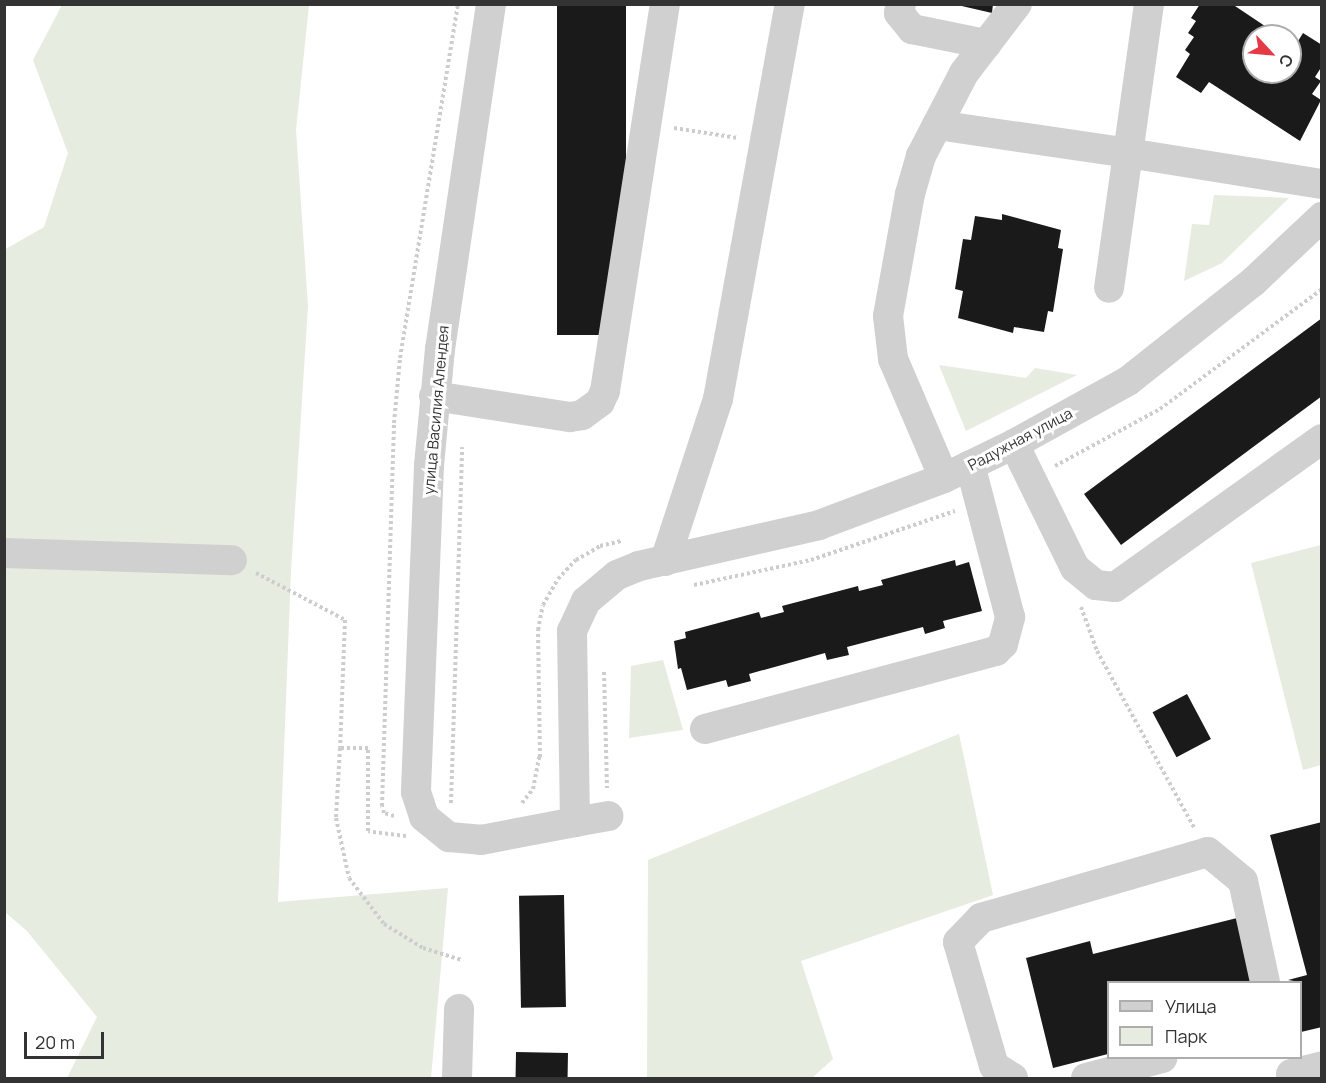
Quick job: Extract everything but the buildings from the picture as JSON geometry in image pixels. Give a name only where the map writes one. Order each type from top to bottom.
[{"type":"street","name":"улица Василия Алендея","points":[[424,817],[416,792],[449,398],[491,4]]},
{"type":"street","points":[[449,398],[570,417],[582,415],[600,402],[605,391],[665,4]]},
{"type":"street","points":[[665,561],[713,420],[790,4]]},
{"type":"street","points":[[901,4],[899,13],[912,28],[986,44]]},
{"type":"street","points":[[705,729],[996,651],[1009,636],[1010,617],[979,500],[957,472],[893,358],[888,328],[913,178],[963,73],[1017,4]]},
{"type":"street","points":[[1108,288],[1149,4]]},
{"type":"street","points":[[937,125],[1322,184]]},
{"type":"street","name":"Радужная улица","points":[[575,822],[569,649],[577,616],[599,588],[617,575],[665,561],[819,525],[957,472],[1014,444],[1128,381],[1253,282],[1322,218]]},
{"type":"street","points":[[1014,444],[1075,568],[1096,585],[1122,586],[1322,439]]},
{"type":"street","points":[[4,553],[232,560]]},
{"type":"street","points":[[424,817],[435,829],[464,841],[608,816]]},
{"type":"street","points":[[1013,1078],[994,1066],[958,942],[981,918],[1208,852],[1243,881],[1265,981]]},
{"type":"street","points":[[457,1078],[459,1010]]},
{"type":"street","points":[[1086,1078],[1158,1059]]},
{"type":"street","points":[[1289,1070],[1322,1066]]},
{"type":"path","points":[[647,124],[765,142]]},
{"type":"path","points":[[1031,479],[1160,409],[1322,290]]},
{"type":"path","points":[[340,748],[368,748],[368,831],[408,836],[424,817],[450,815],[449,398]]},
{"type":"path","points":[[688,586],[812,560],[877,540],[979,500]]},
{"type":"path","points":[[232,560],[345,620],[336,818],[349,878],[384,924],[423,948],[462,960]]},
{"type":"path","points":[[1075,568],[1083,621],[1208,852]]},
{"type":"path","points":[[603,661],[608,816]]},
{"type":"path","points":[[514,807],[533,789],[539,757]]},
{"type":"green space","points":[[62,5],[309,5],[296,130],[308,306],[291,572],[278,902],[448,888],[431,1078],[67,1078],[97,1017],[27,931],[5,912],[4,250],[44,227],[68,153],[33,60]]},
{"type":"green space","points":[[1214,195],[1289,198],[1222,263],[1184,281],[1192,224],[1209,225]]},
{"type":"green space","points":[[939,365],[1026,378],[1035,368],[1077,375],[966,431]]},
{"type":"green space","points":[[1321,545],[1321,765],[1303,770],[1251,563]]},
{"type":"green space","points":[[663,660],[683,730],[629,738],[631,666]]},
{"type":"green space","points":[[959,734],[993,895],[801,961],[833,1059],[812,1078],[647,1078],[648,860]]}]
